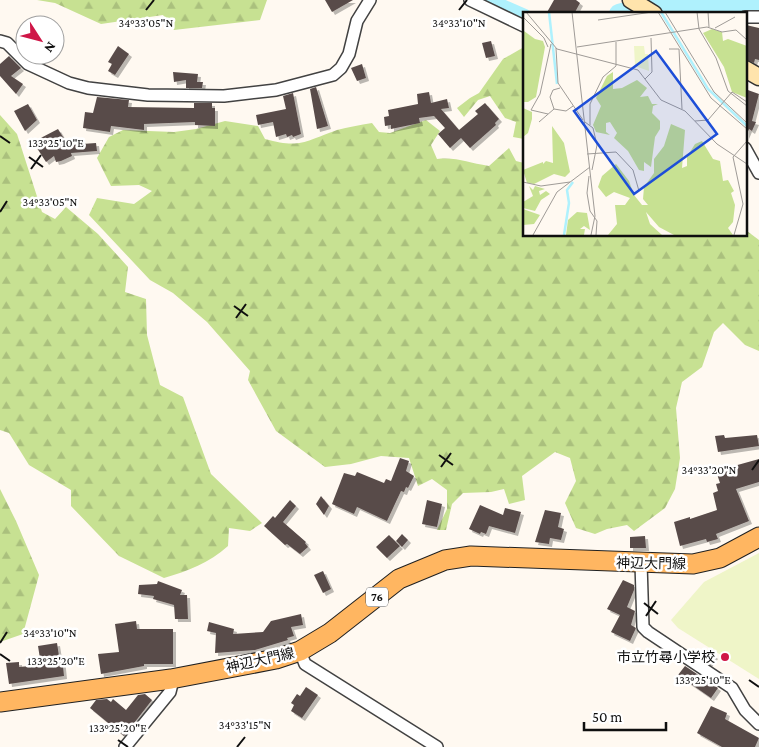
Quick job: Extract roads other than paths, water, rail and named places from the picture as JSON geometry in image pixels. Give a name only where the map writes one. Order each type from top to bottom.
[{"type":"main road","points":[[746,70],[759,77]]},
{"type":"main road","name":"神辺大門線","points":[[0,702],[172,679],[276,659],[300,651],[330,633],[399,579],[445,560],[471,556],[693,564],[720,558],[759,537]]},
{"type":"street","points":[[0,41],[7,43],[28,64],[69,83],[88,88],[148,96],[224,96],[276,90],[333,75],[341,68],[349,54],[357,21],[370,0]]},
{"type":"street","points":[[470,0],[523,26]]},
{"type":"street","points":[[746,17],[759,17]]},
{"type":"street","points":[[746,150],[759,173]]},
{"type":"street","points":[[641,563],[643,626],[648,632],[732,688],[745,710],[759,724]]},
{"type":"street","points":[[300,651],[305,664],[437,747]]},
{"type":"street","points":[[125,747],[170,692],[172,679]]},
{"type":"waterway","points":[[481,0],[523,19]]},
{"type":"waterway","points":[[626,12],[651,5],[668,9],[759,10]]},
{"type":"place","name":"市立竹尋小学校","points":[[725,657]]}]
